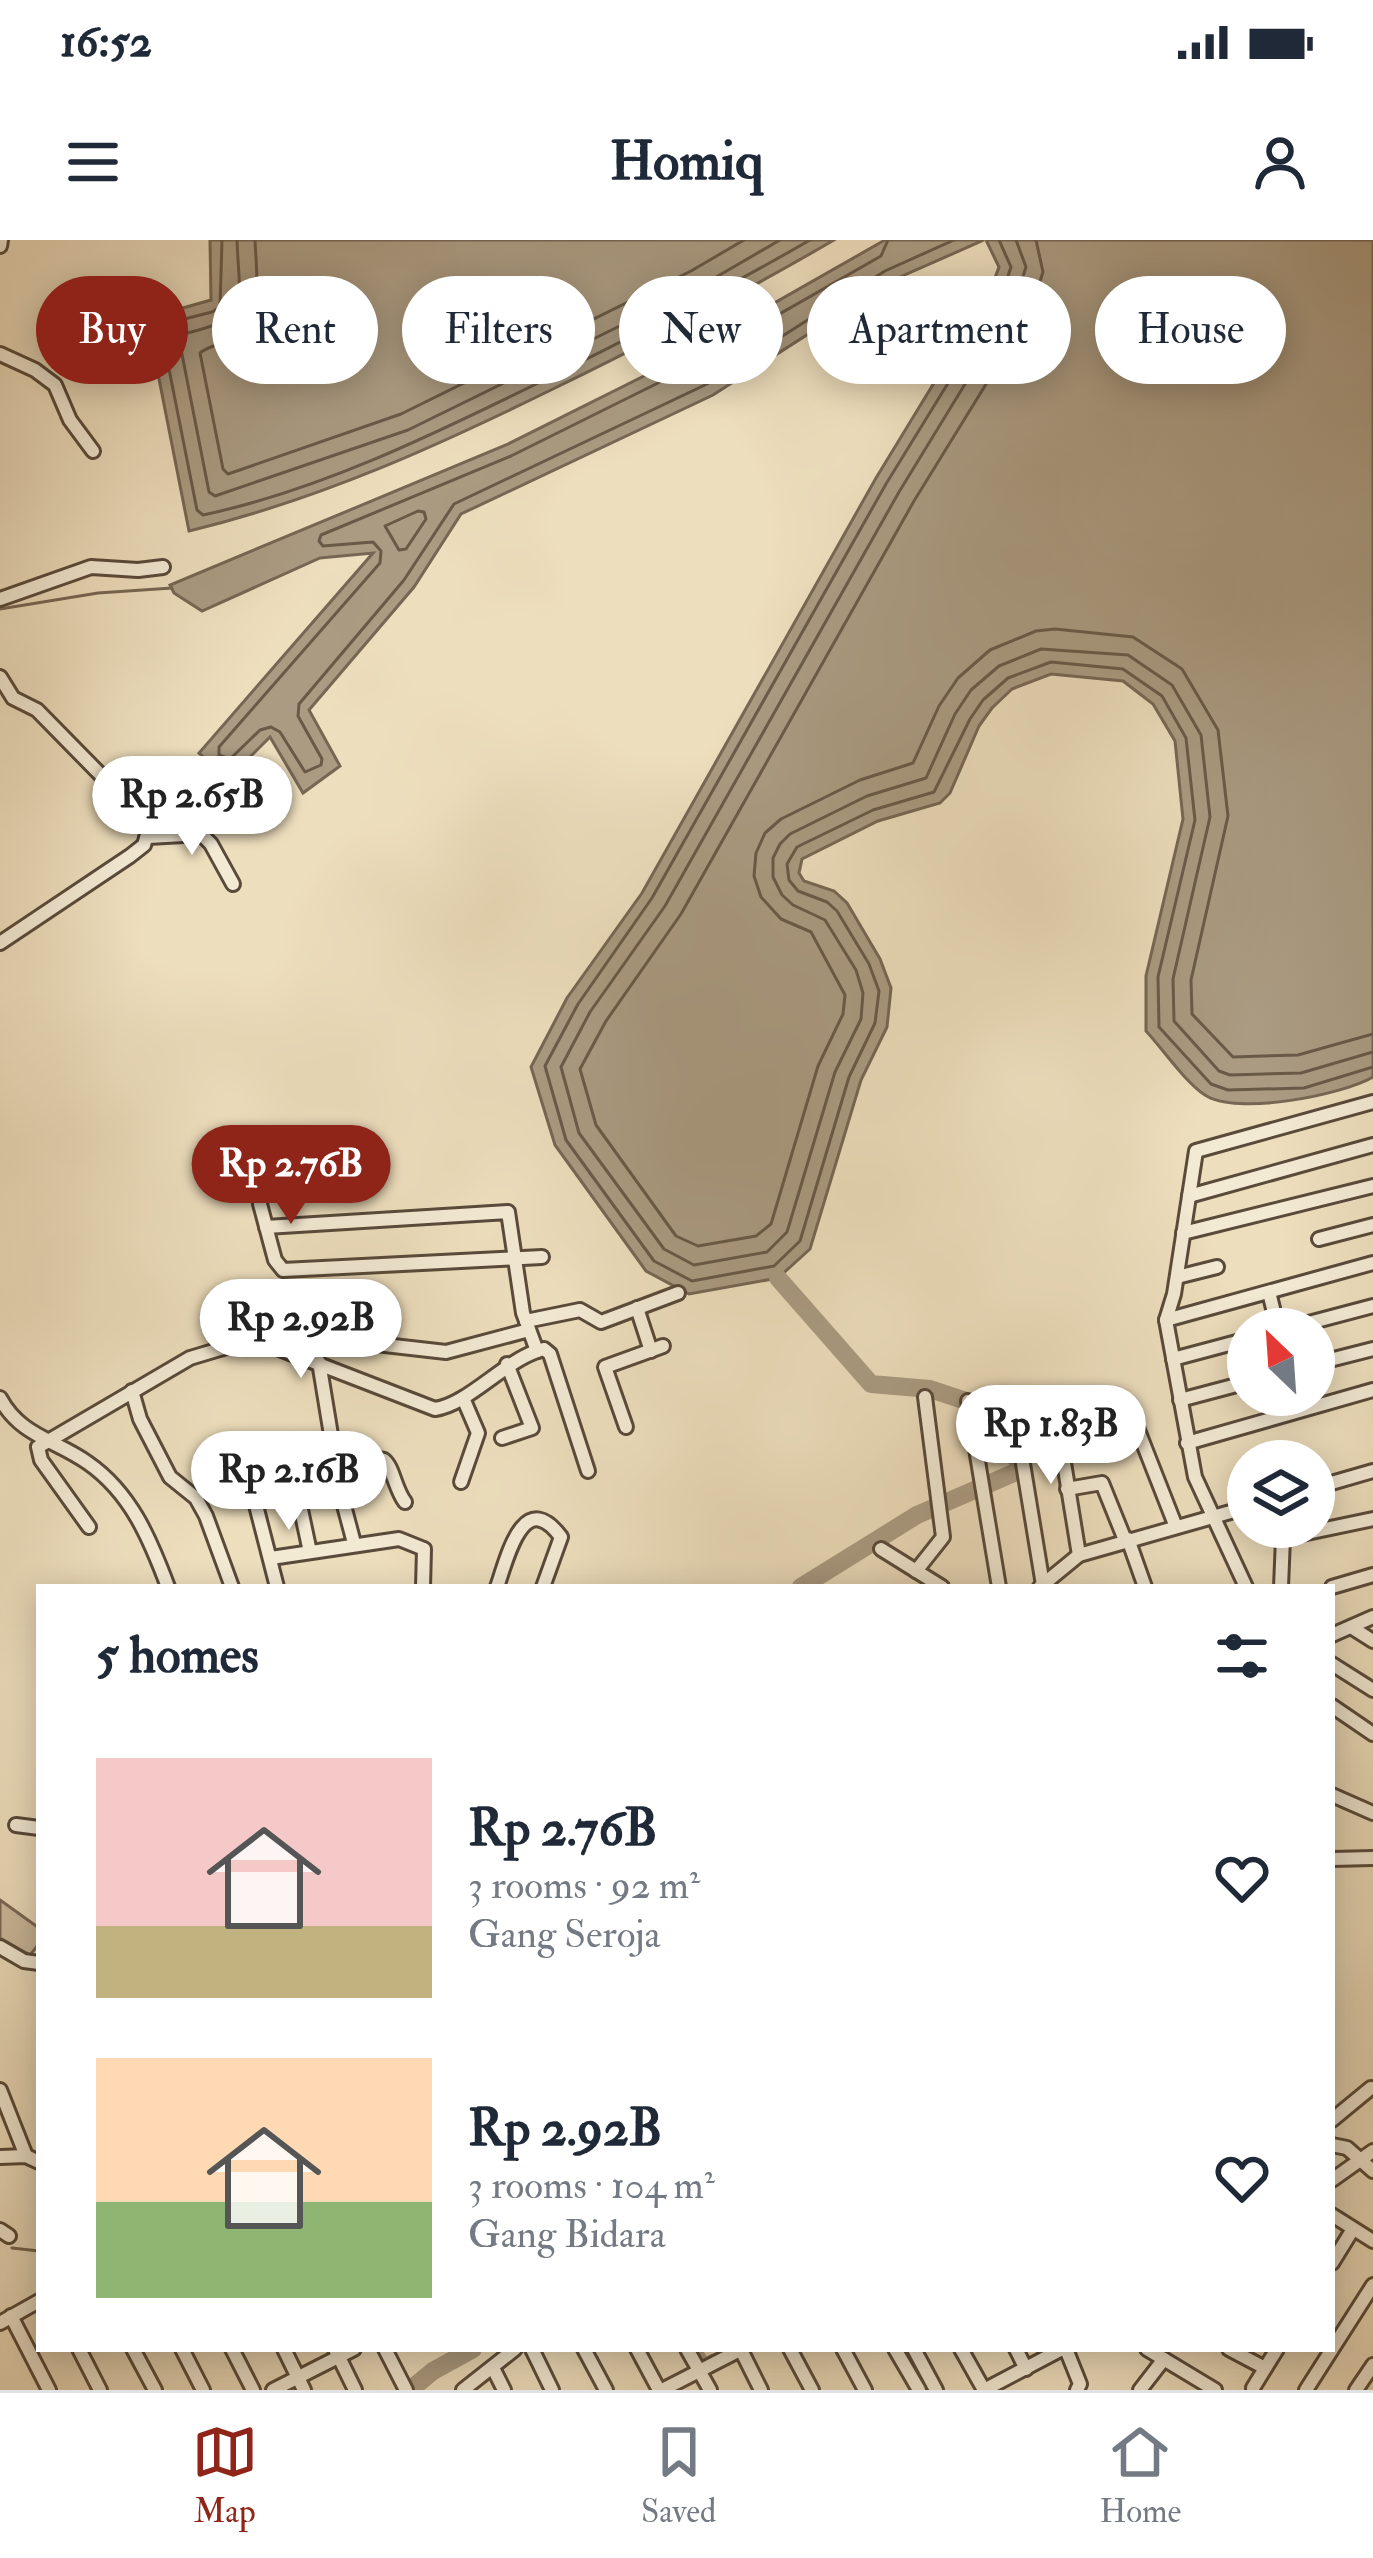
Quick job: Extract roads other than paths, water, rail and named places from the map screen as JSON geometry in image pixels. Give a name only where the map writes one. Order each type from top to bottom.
[{"type":"street","points":[[0,354],[35,370],[55,386],[70,420],[93,451]]},
{"type":"street","points":[[0,599],[91,567],[138,570],[163,566]]},
{"type":"street","points":[[0,677],[6,701],[37,710],[142,817],[148,837]]},
{"type":"street","points":[[0,943],[130,856],[148,837],[201,833],[233,884]]},
{"type":"street","points":[[1245,1584],[1195,1477],[1166,1320],[1196,1151],[1373,1102]]},
{"type":"street","points":[[1189,1196],[1373,1145]]},
{"type":"street","points":[[1183,1233],[1373,1186]]},
{"type":"street","points":[[260,1204],[275,1260],[283,1270],[542,1257]]},
{"type":"street","points":[[266,1227],[508,1212],[537,1352]]},
{"type":"street","points":[[1319,1240],[1373,1225]]},
{"type":"street","points":[[1166,1320],[1373,1263]]},
{"type":"street","points":[[1177,1277],[1217,1267]]},
{"type":"street","points":[[376,1344],[446,1352],[580,1310],[601,1322],[678,1292]]},
{"type":"street","points":[[1269,1292],[1275,1308]]},
{"type":"street","points":[[1335,1316],[1373,1306]]},
{"type":"street","points":[[626,1427],[605,1367],[657,1348],[637,1308]]},
{"type":"street","points":[[489,1342],[532,1428],[502,1438]]},
{"type":"street","points":[[1173,1359],[1227,1345]]},
{"type":"street","points":[[89,1527],[37,1453],[44,1441],[190,1358],[230,1346],[272,1346],[435,1408],[463,1398],[504,1366],[544,1349],[550,1354],[588,1471]]},
{"type":"street","points":[[1335,1359],[1373,1349]]},
{"type":"street","points":[[319,1362],[332,1453],[354,1543]]},
{"type":"street","points":[[1180,1400],[1227,1388]]},
{"type":"street","points":[[1335,1401],[1373,1390]]},
{"type":"street","points":[[132,1391],[140,1419],[170,1477],[196,1498],[206,1516],[231,1584]]},
{"type":"street","points":[[916,1571],[943,1537],[925,1397]]},
{"type":"street","points":[[1012,1397],[1041,1584]]},
{"type":"street","points":[[0,1398],[19,1425],[83,1460],[123,1495],[140,1520],[167,1584]]},
{"type":"street","points":[[461,1482],[478,1433],[463,1398]]},
{"type":"street","points":[[968,1401],[998,1584]]},
{"type":"street","points":[[1054,1401],[1079,1556]]},
{"type":"street","points":[[1186,1443],[1282,1416]]},
{"type":"street","points":[[1134,1420],[1176,1527]]},
{"type":"street","points":[[276,1584],[250,1473],[262,1464],[319,1450],[388,1462],[393,1484],[405,1502]]},
{"type":"street","points":[[290,1458],[310,1552]]},
{"type":"street","points":[[1335,1482],[1373,1471]]},
{"type":"street","points":[[1067,1489],[1102,1483],[1144,1584]]},
{"type":"street","points":[[1044,1584],[1079,1556],[1227,1512]]},
{"type":"street","points":[[1335,1524],[1373,1519]]},
{"type":"street","points":[[498,1584],[521,1524],[531,1520],[545,1522],[561,1537],[544,1584]]},
{"type":"street","points":[[271,1558],[399,1539],[422,1546],[424,1584]]},
{"type":"street","points":[[1280,1548],[1281,1584]]},
{"type":"street","points":[[881,1549],[937,1584]]},
{"type":"street","points":[[1335,1586],[1373,1575]]},
{"type":"street","points":[[1335,1634],[1373,1617]]},
{"type":"street","points":[[1351,1628],[1373,1641]]},
{"type":"street","points":[[1335,1666],[1373,1690]]},
{"type":"street","points":[[1335,1708],[1373,1734]]},
{"type":"street","points":[[1335,1797],[1373,1813]]},
{"type":"street","points":[[16,1825],[36,1828]]},
{"type":"street","points":[[1335,1856],[1373,1858]]},
{"type":"street","points":[[0,1947],[36,1963]]},
{"type":"street","points":[[1335,2118],[1371,2088]]},
{"type":"street","points":[[2,2100],[32,2159]]},
{"type":"street","points":[[1335,2146],[1368,2155]]},
{"type":"street","points":[[1368,2155],[1373,2171]]},
{"type":"street","points":[[1335,2178],[1368,2155]]},
{"type":"street","points":[[0,2157],[32,2159]]},
{"type":"street","points":[[1335,2217],[1373,2241]]},
{"type":"street","points":[[1335,2258],[1353,2229]]},
{"type":"street","points":[[1335,2345],[1373,2285]]},
{"type":"street","points":[[36,2303],[5,2319],[49,2390]]},
{"type":"street","points":[[81,2352],[100,2390]]},
{"type":"street","points":[[136,2352],[155,2390]]},
{"type":"street","points":[[184,2352],[203,2390]]},
{"type":"street","points":[[234,2352],[253,2390]]},
{"type":"street","points":[[285,2352],[301,2385]]},
{"type":"street","points":[[387,2352],[406,2390]]},
{"type":"street","points":[[464,2390],[512,2352]]},
{"type":"street","points":[[533,2352],[552,2390]]},
{"type":"street","points":[[586,2352],[606,2390]]},
{"type":"street","points":[[639,2352],[661,2390],[732,2352],[761,2390]]},
{"type":"street","points":[[689,2352],[710,2390]]},
{"type":"street","points":[[792,2352],[812,2390]]},
{"type":"street","points":[[845,2352],[865,2390]]},
{"type":"street","points":[[897,2352],[919,2390]]},
{"type":"street","points":[[916,2352],[936,2390]]},
{"type":"street","points":[[963,2352],[984,2390],[1058,2352]]},
{"type":"street","points":[[1018,2352],[1026,2368]]},
{"type":"street","points":[[1065,2352],[1080,2384],[1076,2390]]},
{"type":"street","points":[[1153,2352],[1197,2385],[1216,2390]]},
{"type":"street","points":[[1235,2352],[1265,2368]]},
{"type":"street","points":[[1253,2390],[1275,2352]]},
{"type":"street","points":[[1306,2390],[1330,2352]]},
{"type":"street","points":[[273,2390],[301,2385],[338,2353],[356,2390]]},
{"type":"street","points":[[1140,2390],[1164,2359]]},
{"type":"street","points":[[1356,2390],[1373,2365]]},
{"type":"street","points":[[493,2368],[504,2390]]},
{"type":"water","points":[[210,240],[834,240],[771,276],[619,276],[619,356],[595,368],[595,276],[402,276],[402,384],[563,384],[378,469],[189,531],[160,384],[188,384],[188,306],[211,300]]},
{"type":"water","points":[[885,240],[984,240],[902,276],[822,276]]},
{"type":"water","points":[[986,240],[1373,240],[1373,1077],[1289,1101],[1220,1101],[1190,1082],[1146,1031],[1146,976],[1183,819],[1175,741],[1153,704],[1123,681],[1051,674],[1012,689],[992,708],[979,726],[950,793],[940,803],[878,821],[802,859],[799,873],[804,881],[834,891],[847,903],[880,959],[891,988],[887,1027],[861,1080],[810,1249],[778,1278],[689,1294],[646,1271],[555,1145],[531,1067],[567,998],[642,893],[933,384],[1071,384],[1071,276],[996,276],[999,267]]},
{"type":"water","points":[[807,284],[807,335],[783,350],[783,298]]},
{"type":"water","points":[[628,384],[730,384],[461,514],[414,587],[309,710],[340,766],[303,793],[270,737],[228,779],[199,753],[373,553],[320,558],[202,611],[174,593],[170,585],[506,445]]},
{"type":"waterway","points":[[0,609],[98,593],[172,588]]},
{"type":"waterway","points":[[778,1278],[871,1384],[930,1389],[981,1406],[1023,1469],[917,1515],[806,1584]]},
{"type":"waterway","points":[[12,2248],[36,2251]]},
{"type":"waterway","points":[[410,2390],[468,2352]]},
{"type":"waterway","points":[[698,2352],[705,2363],[712,2359]]}]
